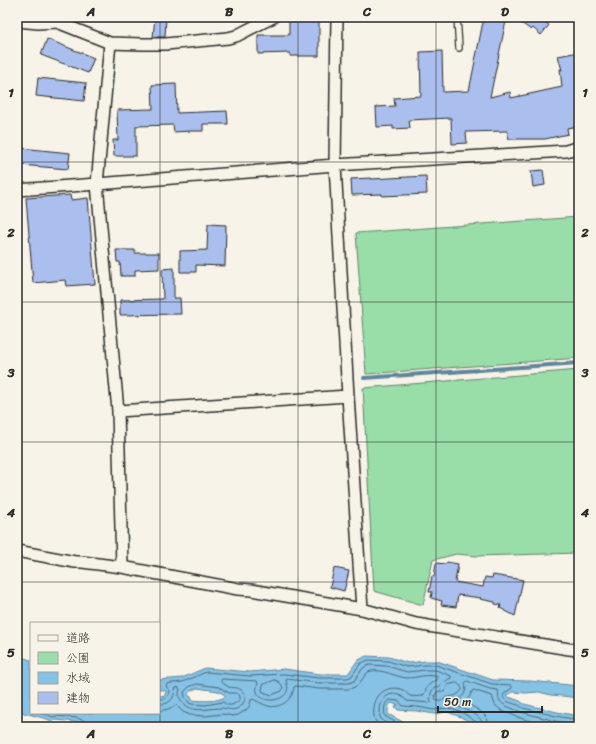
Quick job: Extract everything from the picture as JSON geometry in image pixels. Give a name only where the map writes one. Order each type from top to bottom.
[{"type":"street","points":[[17,21],[38,23],[57,22],[110,43],[166,44],[236,36],[273,17]]},
{"type":"street","points":[[337,17],[335,165],[362,609]]},
{"type":"street","points":[[110,43],[97,184],[118,411],[122,567]]},
{"type":"street","points":[[17,190],[335,165],[566,151],[579,147]]},
{"type":"street","points":[[118,411],[348,396]]},
{"type":"street","points":[[17,551],[75,562],[122,567],[238,589],[362,609],[416,624],[579,650]]},
{"type":"lane","points":[[457,17],[459,48]]},
{"type":"green space","points":[[579,217],[579,358],[366,374],[356,233]]},
{"type":"green space","points":[[579,370],[579,553],[477,556],[456,554],[433,560],[423,605],[374,591],[363,388]]},
{"type":"water","points":[[17,656],[30,660],[30,714],[160,714],[160,696],[165,695],[166,691],[160,690],[160,680],[182,678],[205,668],[250,672],[284,669],[320,674],[348,674],[357,661],[366,656],[389,657],[408,663],[437,661],[493,680],[530,681],[579,686],[579,698],[539,692],[513,692],[506,696],[524,704],[579,716],[579,727],[474,727],[474,725],[461,717],[447,712],[434,714],[398,710],[395,707],[398,705],[391,703],[388,714],[412,727],[98,727],[82,725],[76,722],[51,721],[17,711]],"holes":[[[197,688],[218,691],[225,695],[225,697],[221,699],[200,701],[192,700],[188,694]]]},
{"type":"building","points":[[319,17],[319,56],[290,56],[290,53],[258,54],[258,35],[289,35],[289,19]]},
{"type":"building","points":[[484,17],[506,21],[490,97],[510,92],[511,98],[562,87],[560,69],[562,70],[558,56],[579,52],[579,126],[567,128],[568,134],[545,139],[509,139],[507,131],[466,132],[467,143],[452,144],[451,118],[409,120],[410,128],[393,129],[393,126],[377,127],[376,107],[395,106],[394,98],[421,96],[420,52],[442,51],[443,92],[469,91]]},
{"type":"building","points":[[513,17],[549,17],[545,22],[549,25],[541,35],[533,28],[531,30]]},
{"type":"building","points":[[155,18],[166,18],[165,37],[153,37]]},
{"type":"building","points":[[47,39],[94,58],[88,73],[41,55]]},
{"type":"building","points":[[38,78],[86,83],[84,101],[36,96]]},
{"type":"building","points":[[176,84],[177,113],[227,111],[228,124],[203,124],[203,131],[174,132],[173,125],[136,126],[136,156],[114,156],[113,140],[118,140],[117,110],[153,109],[152,85]]},
{"type":"building","points":[[21,148],[70,153],[68,169],[20,165]]},
{"type":"building","points":[[543,170],[545,185],[533,187],[531,171]]},
{"type":"building","points":[[426,176],[427,194],[382,196],[382,194],[352,195],[351,179]]},
{"type":"building","points":[[70,195],[71,200],[88,198],[95,284],[66,286],[65,280],[33,283],[26,198]]},
{"type":"building","points":[[208,224],[226,225],[225,266],[196,265],[196,272],[180,272],[180,251],[207,250]]},
{"type":"building","points":[[116,250],[135,250],[135,253],[159,253],[159,269],[135,270],[135,276],[121,276],[120,262],[117,262]]},
{"type":"building","points":[[174,268],[174,298],[180,298],[181,314],[120,315],[120,300],[163,299],[162,269]]},
{"type":"building","points":[[447,562],[458,564],[455,582],[483,587],[485,577],[492,578],[493,575],[523,580],[515,616],[500,608],[501,605],[495,604],[495,602],[480,599],[481,598],[458,595],[456,607],[441,605],[442,601],[431,598],[432,592],[429,592],[432,576],[434,577],[436,563],[446,564]]},
{"type":"building","points":[[334,568],[349,571],[344,591],[330,587]]},
{"type":"waterway","points":[[364,378],[579,363]]}]
